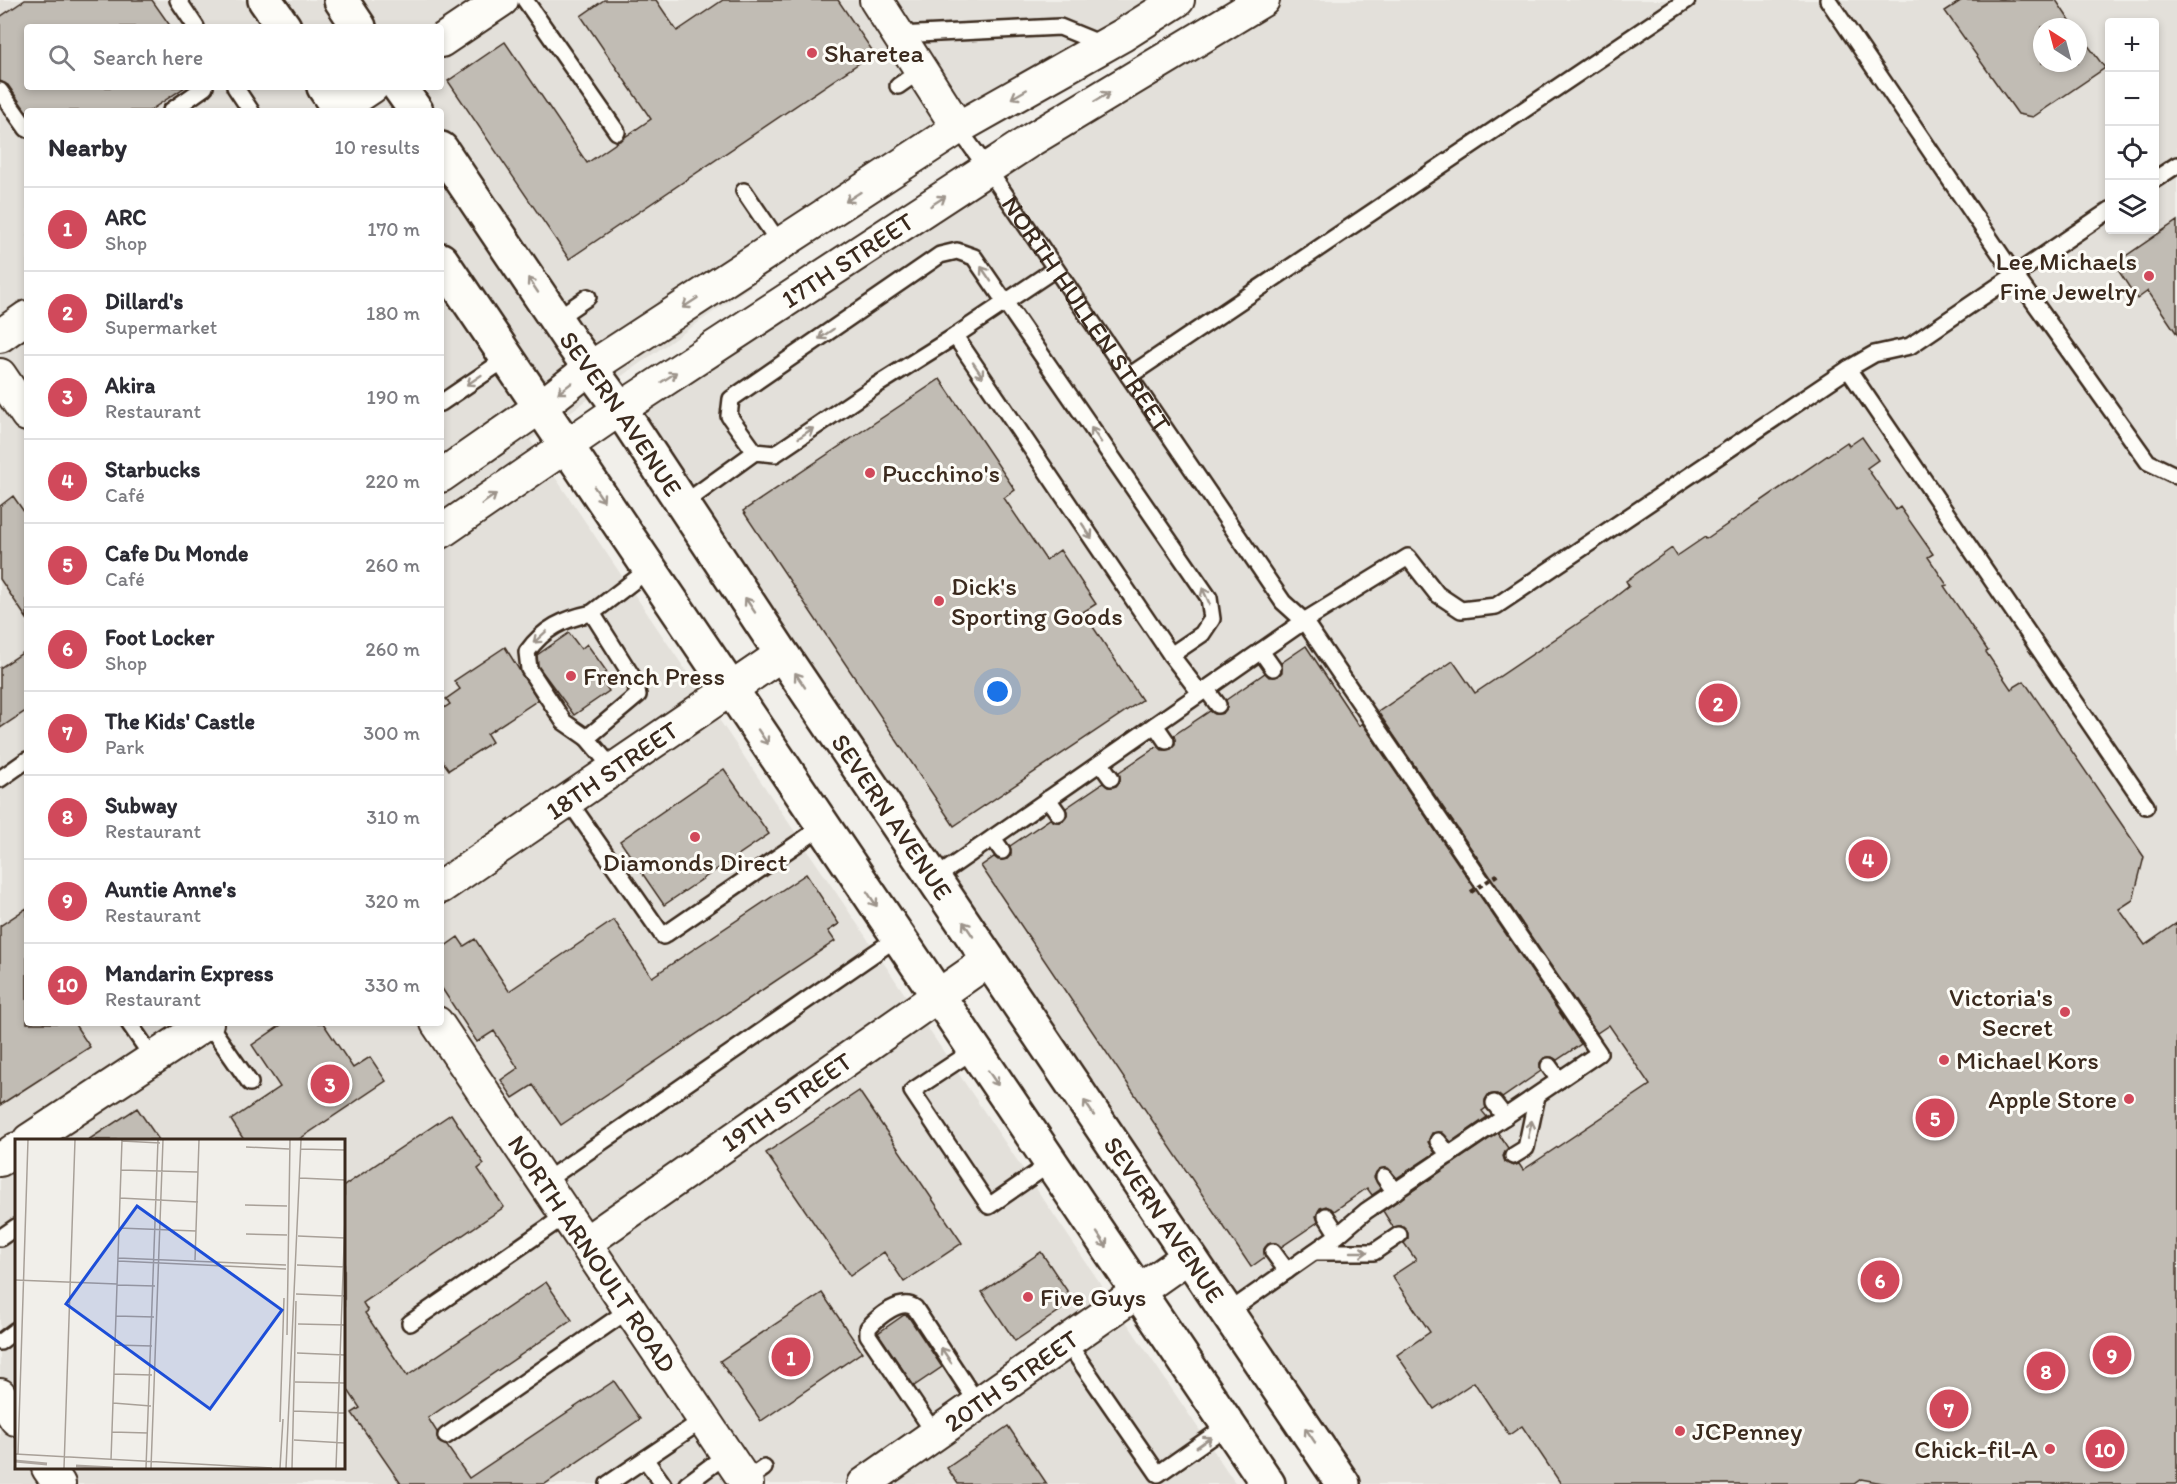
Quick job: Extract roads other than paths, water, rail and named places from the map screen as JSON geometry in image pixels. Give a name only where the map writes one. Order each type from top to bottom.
[{"type":"street","points":[[266,0],[282,24]]},
{"type":"street","points":[[341,0],[357,24]]},
{"type":"street","points":[[444,39],[502,0]]},
{"type":"street","name":"NORTH HULLEN STREET","points":[[876,0],[898,35],[909,78],[958,128]]},
{"type":"street","name":"17TH STREET","points":[[444,474],[540,407],[590,368],[958,128],[1104,45],[1145,10],[1178,0]]},
{"type":"street","name":"17TH STREET","points":[[444,530],[620,409],[987,168],[1263,0]]},
{"type":"street","points":[[335,105],[366,90]]},
{"type":"street","points":[[401,90],[414,108]]},
{"type":"street","name":"SEVERN AVENUE","points":[[444,153],[556,320],[620,409],[782,654],[1343,1484]]},
{"type":"street","points":[[444,264],[1268,1484]]},
{"type":"street","points":[[0,336],[24,319]]},
{"type":"street","points":[[0,375],[24,411]]},
{"type":"street","name":"18TH STREET","points":[[444,884],[782,654]]},
{"type":"street","name":"19TH STREET","points":[[585,1243],[989,960]]},
{"type":"street","points":[[31,1139],[203,1026]]},
{"type":"street","name":"NORTH ARNOULT ROAD","points":[[439,1026],[727,1454],[752,1478]]},
{"type":"street","points":[[0,1160],[15,1150]]},
{"type":"street","name":"20TH STREET","points":[[884,1478],[934,1434],[1189,1256]]},
{"type":"street","points":[[0,1395],[15,1418]]},
{"type":"street","points":[[49,1469],[59,1484]]},
{"type":"lane","points":[[178,0],[194,24]]},
{"type":"lane","points":[[525,0],[616,132]]},
{"type":"lane","points":[[1129,376],[1687,0]]},
{"type":"lane","points":[[1828,0],[2014,274],[2148,462],[2177,476]]},
{"type":"lane","points":[[898,35],[1060,27],[1104,45]]},
{"type":"lane","points":[[175,108],[201,90]]},
{"type":"lane","points":[[236,90],[249,108]]},
{"type":"lane","points":[[0,91],[24,125]]},
{"type":"lane","name":"NORTH HULLEN STREET","points":[[958,128],[1283,602],[1304,621],[1599,1053],[1559,1080]]},
{"type":"lane","points":[[2159,177],[2177,165]]},
{"type":"lane","points":[[744,191],[780,244]]},
{"type":"lane","points":[[935,878],[1304,621],[1408,557],[1437,594],[1461,610],[1496,606],[1848,369],[1874,354],[1910,345],[2105,213]]},
{"type":"lane","points":[[755,452],[729,416],[731,399],[940,255],[957,251],[974,257],[1209,598],[1212,619],[1202,634],[1171,655]]},
{"type":"lane","points":[[683,504],[755,452],[775,454],[1055,269]]},
{"type":"lane","points":[[556,320],[588,297]]},
{"type":"lane","points":[[955,336],[1171,655],[1218,705]]},
{"type":"lane","points":[[444,401],[507,358]]},
{"type":"lane","points":[[1848,369],[2146,806]]},
{"type":"lane","points":[[613,769],[587,738],[564,722],[530,669],[527,652],[537,637],[564,619],[592,614],[649,569]]},
{"type":"lane","points":[[587,738],[638,695],[635,681],[592,614]]},
{"type":"lane","points":[[1261,651],[1273,668]]},
{"type":"lane","points":[[1155,725],[1166,741]]},
{"type":"lane","points":[[0,779],[24,762]]},
{"type":"lane","points":[[1100,763],[1111,778]]},
{"type":"lane","points":[[1048,799],[1058,813]]},
{"type":"lane","points":[[568,800],[663,936],[823,826]]},
{"type":"lane","points":[[993,838],[1002,852]]},
{"type":"lane","points":[[544,1182],[898,937]]},
{"type":"lane","points":[[131,1026],[153,1058]]},
{"type":"lane","points":[[210,1026],[250,1083]]},
{"type":"lane","points":[[974,1050],[912,1091],[989,1206],[1051,1163]]},
{"type":"lane","points":[[1227,1313],[1338,1235],[1366,1211],[1559,1080],[1549,1066]]},
{"type":"lane","points":[[1513,1156],[1526,1148],[1537,1096]]},
{"type":"lane","points":[[1494,1103],[1505,1117]]},
{"type":"lane","points":[[1438,1141],[1449,1155]]},
{"type":"lane","points":[[1384,1177],[1395,1192]]},
{"type":"lane","points":[[410,1323],[566,1215]]},
{"type":"lane","points":[[1326,1216],[1338,1235]]},
{"type":"lane","points":[[0,1238],[15,1228]]},
{"type":"lane","points":[[1314,1252],[1374,1252],[1399,1235]]},
{"type":"lane","points":[[1273,1252],[1287,1271]]},
{"type":"lane","points":[[934,1434],[868,1335],[868,1328],[884,1315],[900,1305],[910,1305],[915,1308],[978,1404]]},
{"type":"lane","points":[[446,1436],[630,1309]]},
{"type":"lane","points":[[0,1342],[15,1331]]},
{"type":"lane","points":[[1067,1342],[1158,1474],[1228,1425]]},
{"type":"lane","points":[[608,1484],[704,1419]]},
{"type":"lane","points":[[687,1484],[727,1454]]},
{"type":"lane","points":[[645,1459],[663,1484]]},
{"type":"place","name":"Sharetea","points":[[812,53]]},
{"type":"place","name":"Lee Michaels Fine Jewelry","points":[[2149,276]]},
{"type":"place","name":"Pucchino's","points":[[870,473]]},
{"type":"place","name":"Dick's Sporting Goods","points":[[939,601]]},
{"type":"place","name":"French Press","points":[[571,676]]},
{"type":"place","name":"Dillard's","points":[[1718,703]]},
{"type":"place","name":"Diamonds Direct","points":[[695,837]]},
{"type":"place","name":"Starbucks","points":[[1868,859]]},
{"type":"place","name":"Victoria's Secret","points":[[2065,1012]]},
{"type":"place","name":"Michael Kors","points":[[1944,1060]]},
{"type":"place","name":"Akira","points":[[330,1084]]},
{"type":"place","name":"Apple Store","points":[[2129,1099]]},
{"type":"place","name":"Cafe Du Monde","points":[[1935,1118]]},
{"type":"place","name":"Foot Locker","points":[[1880,1280]]},
{"type":"place","name":"Five Guys","points":[[1028,1297]]},
{"type":"place","name":"Auntie Anne's","points":[[2112,1355]]},
{"type":"place","name":"ARC","points":[[791,1357]]},
{"type":"place","name":"Subway","points":[[2046,1371]]},
{"type":"place","name":"The Kids' Castle","points":[[1949,1409]]},
{"type":"place","name":"JCPenney","points":[[1680,1431]]},
{"type":"place","name":"Chick-fil-A","points":[[2050,1449]]},
{"type":"place","name":"Mandarin Express","points":[[2105,1449]]}]
